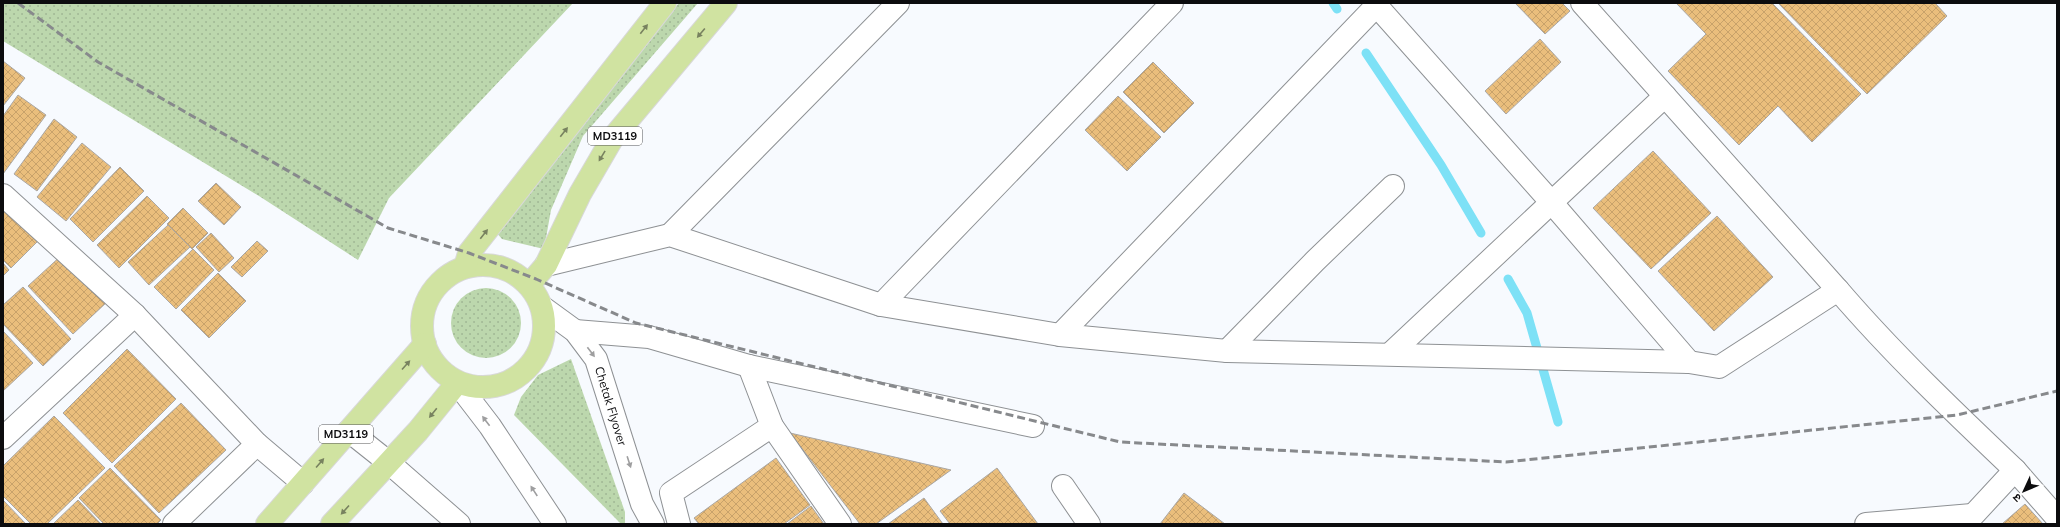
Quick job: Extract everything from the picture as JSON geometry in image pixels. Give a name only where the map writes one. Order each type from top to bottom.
[{"type":"main road","name":"MD3119","points":[[464,267],[468,253],[665,3]]},
{"type":"main road","name":"MD3119","points":[[529,285],[546,265],[580,194],[612,139],[726,3]]},
{"type":"main road","points":[[488,264],[511,271],[529,285],[542,307],[544,331],[538,354],[523,372],[502,384],[472,386],[457,383],[433,362],[425,344],[423,320],[429,297],[444,279],[464,267],[488,264]]},
{"type":"main road","name":"MD3119","points":[[267,524],[425,344]]},
{"type":"main road","points":[[332,524],[418,431],[457,383]]},
{"type":"street","points":[[546,265],[670,235],[898,3]]},
{"type":"street","points":[[881,305],[1172,3]]},
{"type":"street","points":[[1582,3],[1866,323],[1925,384],[2015,470],[2057,518]]},
{"type":"street","points":[[1060,335],[1377,4],[1689,362]]},
{"type":"street","points":[[1390,354],[1665,96]]},
{"type":"street","points":[[1227,351],[1315,261],[1393,186]]},
{"type":"street","points":[[3,196],[135,315],[257,444],[303,483]]},
{"type":"street","points":[[670,235],[881,305],[1060,335],[1227,351],[1689,362],[1719,368],[1838,290]]},
{"type":"street","name":"Chetak Flyover","points":[[542,307],[575,331],[596,359],[642,504],[653,524]]},
{"type":"street","points":[[3,438],[135,315]]},
{"type":"street","points":[[575,331],[649,337],[749,366],[1033,426]]},
{"type":"street","points":[[749,366],[772,426],[840,524]]},
{"type":"street","points":[[457,383],[490,426],[555,524]]},
{"type":"street","points":[[679,524],[671,492],[772,426]]},
{"type":"street","points":[[349,431],[388,462],[459,524]]},
{"type":"street","points":[[174,524],[257,444]]},
{"type":"street","points":[[1866,524],[1969,520],[2015,470]]},
{"type":"street","points":[[1063,486],[1089,524]]},
{"type":"green space","points":[[3,3],[573,3],[389,198],[358,260],[259,196],[3,41]]},
{"type":"green space","points":[[679,3],[698,3],[583,136],[551,210],[544,249],[502,239],[488,223],[580,112]]},
{"type":"green space","points":[[486,288],[499,291],[511,298],[518,310],[521,323],[518,336],[511,348],[499,355],[486,358],[473,355],[461,348],[454,336],[451,323],[454,310],[461,298],[473,291]]},
{"type":"green space","points":[[571,359],[625,512],[625,524],[621,524],[514,415],[521,397],[538,375]]},
{"type":"building","points":[[1515,3],[1562,3],[1570,11],[1545,34]]},
{"type":"building","points":[[1676,3],[1772,3],[1861,94],[1812,142],[1778,106],[1739,145],[1668,71],[1706,34]]},
{"type":"building","points":[[1778,3],[1935,3],[1947,16],[1867,94]]},
{"type":"building","points":[[1540,39],[1561,62],[1506,114],[1485,91]]},
{"type":"building","points":[[3,61],[25,78],[3,106]]},
{"type":"building","points":[[1153,62],[1194,103],[1164,133],[1123,92]]},
{"type":"building","points":[[18,95],[46,115],[3,174],[3,116]]},
{"type":"building","points":[[1118,96],[1161,137],[1127,171],[1085,130]]},
{"type":"building","points":[[54,119],[77,137],[37,191],[14,174]]},
{"type":"building","points":[[82,143],[111,167],[66,221],[37,197]]},
{"type":"building","points":[[1653,151],[1711,213],[1651,269],[1593,208]]},
{"type":"building","points":[[120,167],[144,191],[93,242],[70,219]]},
{"type":"building","points":[[216,183],[241,207],[224,225],[198,201]]},
{"type":"building","points":[[147,196],[169,218],[119,268],[97,245]]},
{"type":"building","points":[[3,203],[40,239],[11,268],[3,260]]},
{"type":"building","points":[[183,208],[208,233],[192,249],[167,224]]},
{"type":"building","points":[[1717,216],[1773,277],[1714,331],[1658,271]]},
{"type":"building","points":[[168,225],[190,247],[149,285],[128,262]]},
{"type":"building","points":[[211,233],[234,258],[219,272],[196,247]]},
{"type":"building","points":[[257,241],[268,251],[242,277],[231,267]]},
{"type":"building","points":[[193,249],[214,270],[176,309],[154,287]]},
{"type":"building","points":[[63,254],[108,301],[73,334],[28,286]]},
{"type":"building","points":[[3,263],[9,270],[3,276]]},
{"type":"building","points":[[218,273],[246,301],[209,338],[181,310]]},
{"type":"building","points":[[23,287],[71,339],[43,366],[3,324],[3,305]]},
{"type":"building","points":[[3,331],[33,363],[3,391]]},
{"type":"building","points":[[127,349],[176,399],[112,463],[63,413]]},
{"type":"building","points":[[181,403],[226,450],[159,513],[114,466]]},
{"type":"building","points":[[54,416],[105,468],[47,524],[31,524],[3,496],[3,466]]},
{"type":"building","points":[[790,433],[951,470],[876,524],[860,524]]},
{"type":"building","points":[[776,458],[810,505],[784,524],[699,524],[694,518]]},
{"type":"building","points":[[110,468],[161,520],[157,524],[104,524],[79,498]]},
{"type":"building","points":[[997,468],[1038,524],[950,524],[940,511]]},
{"type":"building","points":[[1184,493],[1225,524],[1160,524]]},
{"type":"building","points":[[924,498],[943,524],[888,524]]},
{"type":"building","points":[[3,500],[26,524],[3,524]]},
{"type":"building","points":[[78,500],[101,524],[53,524]]},
{"type":"building","points":[[2025,504],[2043,524],[2002,524]]},
{"type":"building","points":[[811,506],[824,524],[787,524]]},
{"type":"waterway","points":[[1333,3],[1337,9]]},
{"type":"waterway","points":[[1366,53],[1441,165],[1481,233]]},
{"type":"waterway","points":[[1508,279],[1527,313],[1558,422]]},
{"type":"railway","points":[[18,3],[98,62],[388,228],[469,253],[536,279],[636,323],[1120,442],[1506,462],[1957,415],[2057,391]]}]
